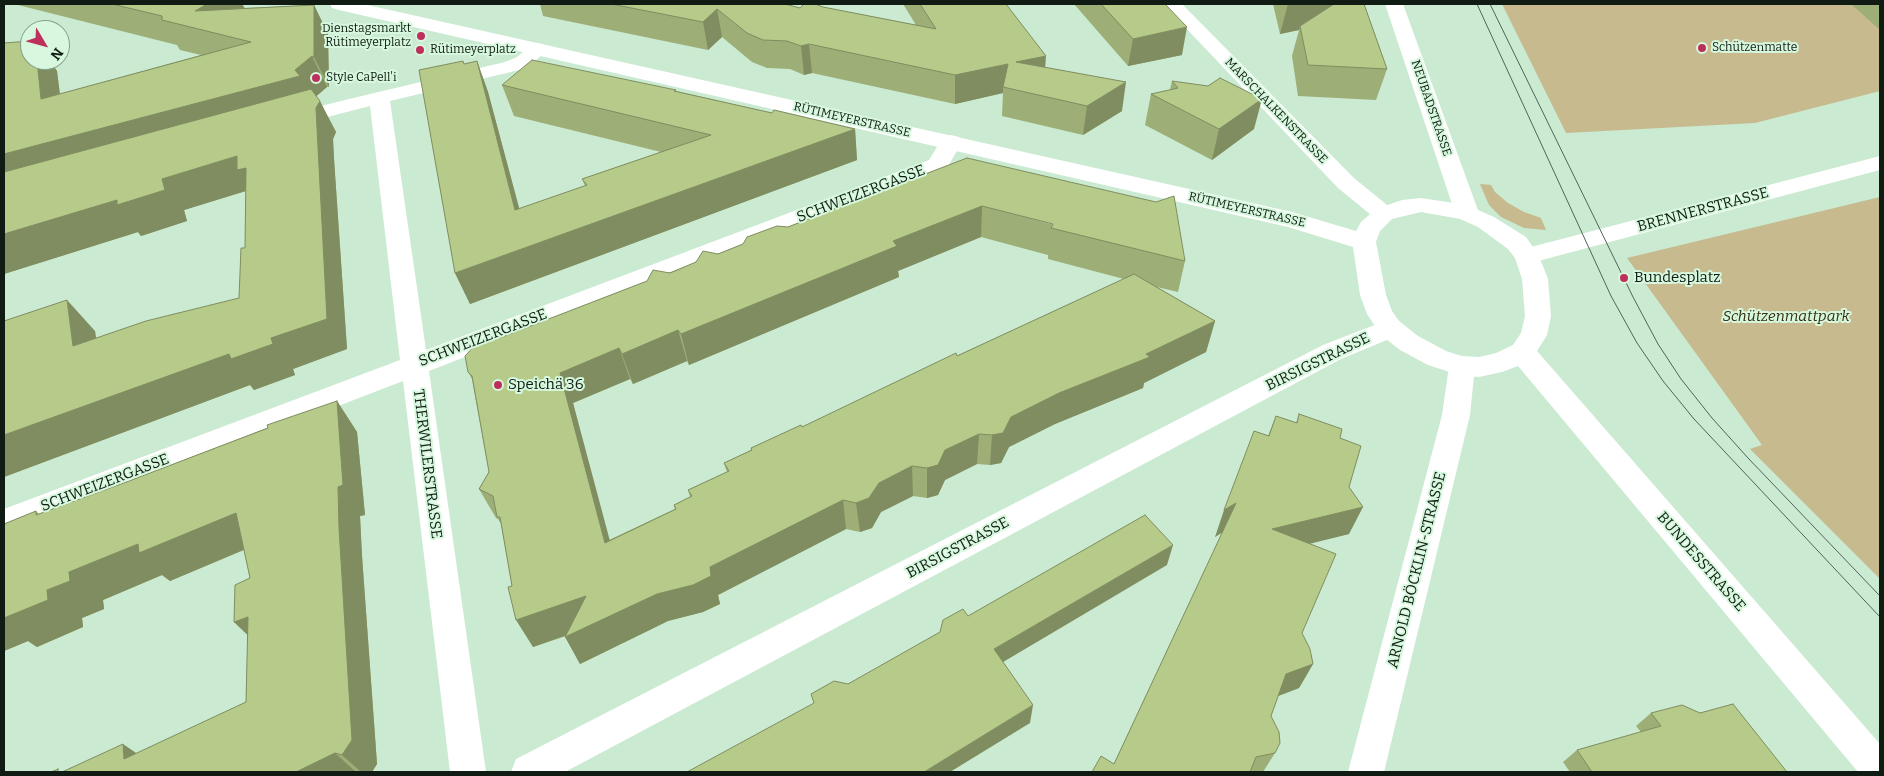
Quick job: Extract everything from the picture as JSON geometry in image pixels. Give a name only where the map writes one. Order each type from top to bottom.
[{"type":"street","name":"RÜTIMEYERSTRASSE","points":[[339,4],[370,7],[538,49],[1292,220],[1364,242]]},
{"type":"street","name":"MARSCHALKENSTRASSE","points":[[1172,4],[1346,183],[1384,214]]},
{"type":"street","name":"NEUBADSTRASSE","points":[[1394,4],[1466,213]]},
{"type":"street","points":[[270,126],[379,97],[512,66],[524,61],[538,49]]},
{"type":"street","name":"THERWILERSTRASSE","points":[[379,97],[468,772]]},
{"type":"street","name":"SCHWEIZERGASSE","points":[[4,522],[938,165],[951,142]]},
{"type":"street","name":"BRENNERSTRASSE","points":[[1527,256],[1880,163]]},
{"type":"street","points":[[1421,204],[1466,213],[1486,222],[1517,244],[1527,256],[1535,279],[1538,316],[1534,335],[1522,352],[1502,362],[1479,367],[1462,366],[1437,358],[1408,343],[1390,328],[1380,314],[1373,295],[1364,242],[1369,228],[1384,214],[1402,208],[1421,204]]},
{"type":"street","name":"BIRSIGSTRASSE","points":[[529,772],[1332,352],[1390,328]]},
{"type":"street","name":"BUNDESSTRASSE","points":[[1522,352],[1880,771]]},
{"type":"street","name":"ARNOLD BÖCKLIN-STRASSE","points":[[1366,772],[1456,416],[1462,366]]},
{"type":"green space","name":"Schützenmatte","points":[[1502,4],[1880,4],[1880,91],[1755,123],[1566,133]]},
{"type":"green space","points":[[1480,184],[1491,185],[1495,192],[1508,203],[1524,212],[1541,218],[1546,230],[1524,228],[1501,217],[1489,205]]},
{"type":"green space","name":"Schützenmattpark","points":[[1880,197],[1880,579],[1750,449],[1762,445],[1627,258]]},
{"type":"building","points":[[112,4],[207,4],[195,11],[314,5],[314,57],[312,56],[295,70],[300,76],[4,154],[4,43],[20,42],[20,70],[38,70],[41,99],[251,42],[162,20],[162,16]]},
{"type":"building","points":[[611,4],[785,4],[800,8],[804,4],[815,4],[936,29],[920,4],[1006,4],[1046,56],[1016,62],[1126,82],[1087,106],[1003,87],[1008,64],[955,75],[809,44],[801,46],[787,41],[763,40],[747,33],[717,9],[703,22]]},
{"type":"building","points":[[1101,4],[1165,4],[1187,27],[1133,39]]},
{"type":"building","points":[[1334,4],[1364,4],[1387,69],[1308,65],[1300,26]]},
{"type":"building","points":[[532,60],[676,90],[674,91],[772,113],[774,110],[855,129],[455,273],[419,70],[463,61],[464,64],[477,61],[515,210],[587,185],[582,179],[711,135],[502,85]]},
{"type":"building","points":[[1220,78],[1262,99],[1219,129],[1151,94],[1178,88],[1172,81],[1208,86]]},
{"type":"building","points":[[311,89],[320,101],[316,108],[327,319],[271,338],[273,344],[231,359],[229,354],[4,435],[4,321],[67,300],[73,346],[146,321],[239,298],[241,248],[245,248],[246,168],[237,170],[237,156],[162,179],[165,190],[117,205],[117,200],[4,234],[4,172]]},
{"type":"building","points":[[967,158],[1156,202],[1174,196],[1185,261],[1051,228],[1053,224],[982,206],[893,241],[897,246],[681,334],[678,330],[622,354],[619,348],[560,373],[605,543],[676,509],[674,505],[692,496],[688,490],[729,471],[724,463],[752,450],[751,448],[801,425],[802,427],[956,353],[957,356],[1134,274],[1215,321],[1146,354],[1150,357],[1059,393],[1011,417],[1003,433],[992,435],[979,434],[945,450],[938,465],[927,468],[912,466],[879,483],[869,498],[856,503],[843,500],[710,567],[711,576],[693,585],[657,594],[565,637],[586,596],[516,620],[508,587],[512,586],[500,517],[497,517],[493,496],[479,489],[489,472],[472,376],[468,372],[465,356],[476,344],[502,337],[647,281],[653,270],[670,273],[696,262],[703,251],[718,254],[743,244],[747,237],[777,226],[788,227],[836,208],[841,198],[857,201],[881,191],[894,181],[920,176]]},
{"type":"building","points":[[337,401],[343,485],[338,487],[339,528],[352,740],[342,755],[335,753],[296,772],[62,772],[123,744],[124,759],[246,702],[248,617],[234,622],[235,585],[250,578],[236,513],[139,553],[138,544],[69,572],[70,581],[47,590],[48,600],[4,618],[4,524],[36,511],[36,515],[129,481],[268,428],[267,425]]},
{"type":"building","points":[[1299,414],[1342,429],[1340,438],[1361,446],[1349,487],[1363,507],[1272,529],[1336,554],[1302,633],[1310,649],[1313,664],[1286,674],[1271,716],[1279,732],[1280,743],[1275,753],[1256,757],[1250,772],[1092,772],[1101,756],[1114,764],[1236,503],[1224,510],[1254,431],[1269,436],[1276,416],[1297,423]]},
{"type":"building","points":[[1145,515],[1173,545],[994,649],[1033,705],[924,772],[687,772],[814,703],[811,694],[834,681],[848,684],[940,632],[943,620],[963,609],[968,616]]},
{"type":"building","points":[[1733,704],[1787,772],[1592,772],[1577,750],[1661,726],[1651,713],[1682,705],[1700,713]]},
{"type":"tram line","points":[[1477,4],[1611,296],[1637,343],[1663,381],[1694,419],[1880,617]]},
{"type":"tram line","points":[[1490,4],[1633,297],[1658,344],[1681,379],[1712,418],[1748,458],[1880,596]]},
{"type":"place","name":"Dienstagsmarkt Rütimeyerplatz","points":[[421,36]]},
{"type":"place","name":"Schützenmatte","points":[[1702,48]]},
{"type":"place","name":"Rütimeyerplatz","points":[[420,50]]},
{"type":"place","name":"Style CaPell'i","points":[[316,78]]},
{"type":"place","name":"Bundesplatz","points":[[1624,278]]},
{"type":"place","name":"Speichä 36","points":[[498,385]]}]
